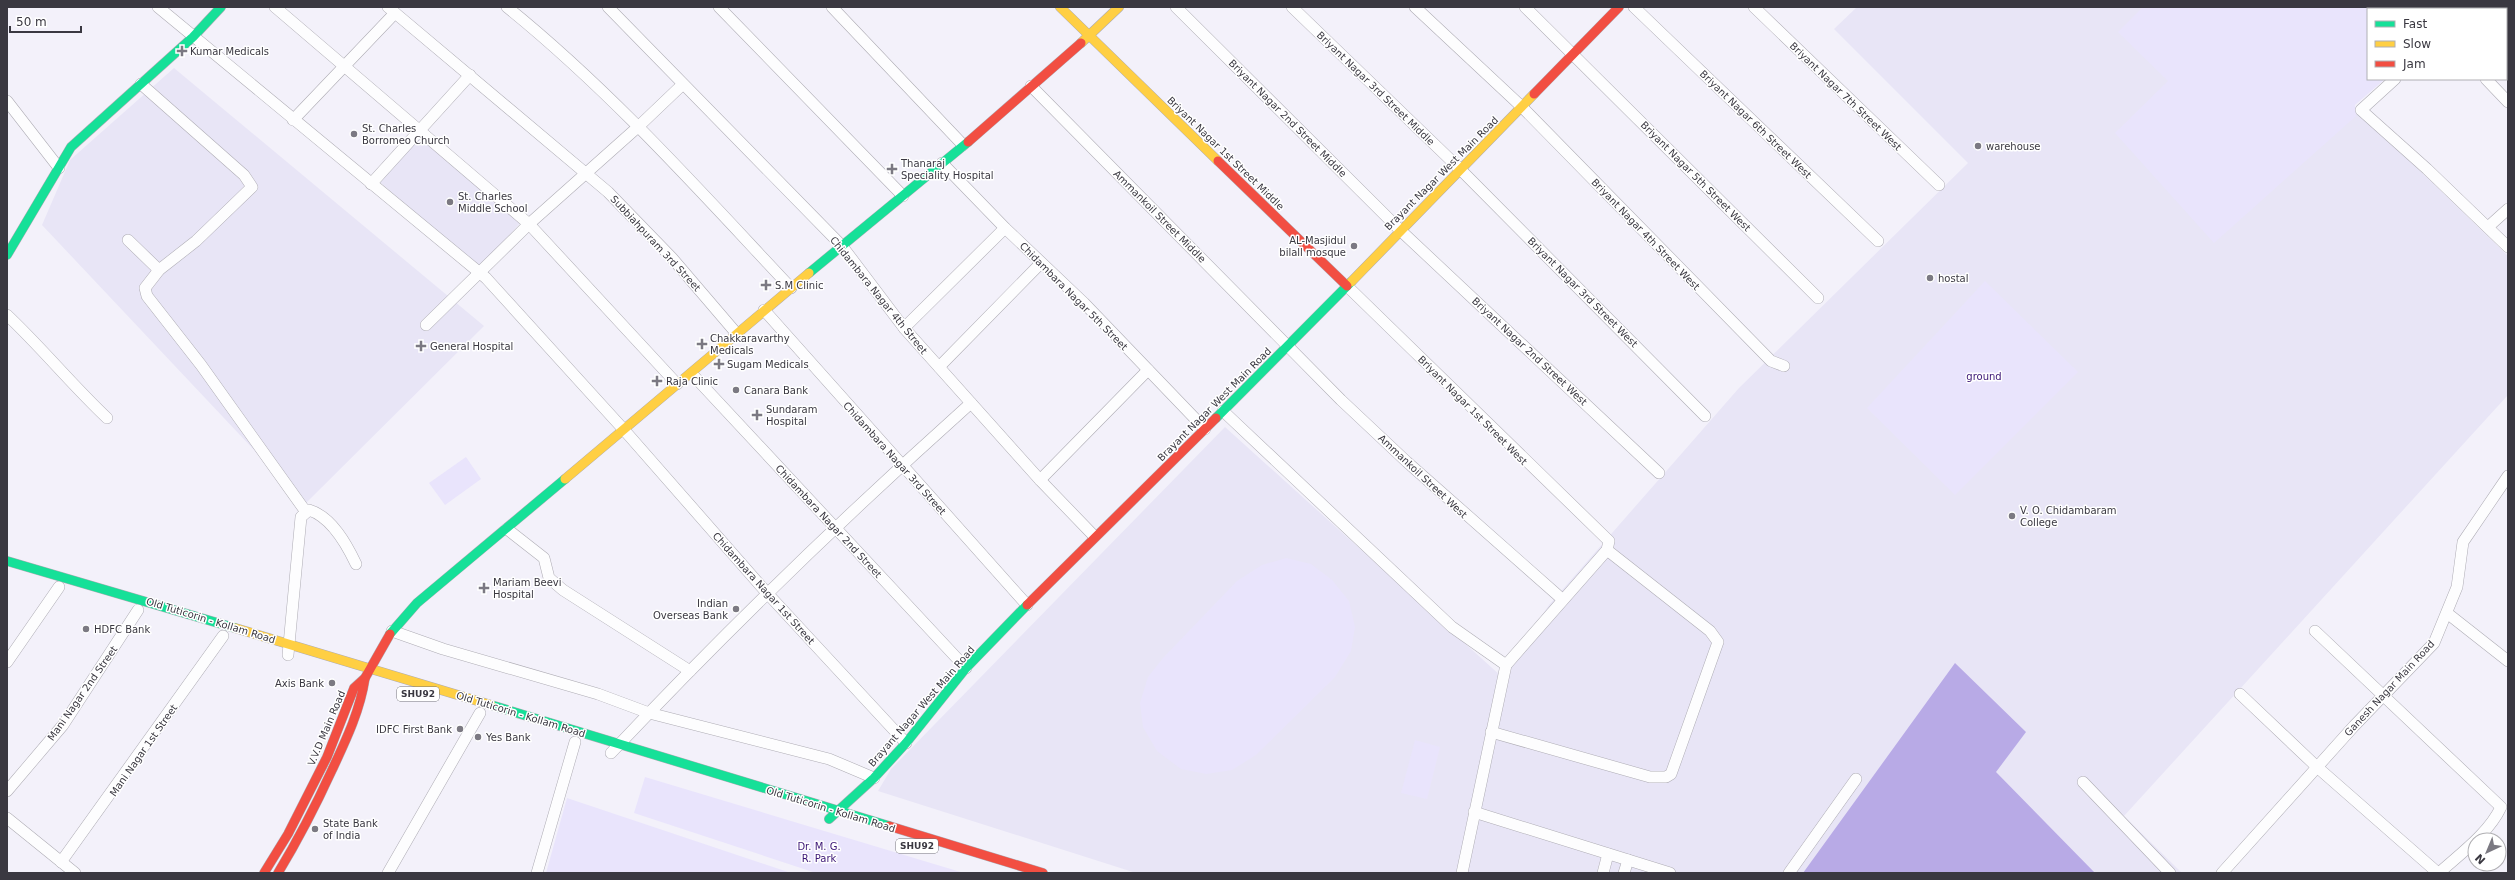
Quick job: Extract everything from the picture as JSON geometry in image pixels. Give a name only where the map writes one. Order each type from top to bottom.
[{"type":"main road","points":[[9,247],[71,147],[193,38],[222,7]]},
{"type":"main road","name":"Briyant Nagar 1st Street Middle","points":[[1060,7],[1347,286]]},
{"type":"main road","name":"V.V.D Main Road","points":[[264,873],[288,834],[327,757],[354,688],[369,679],[371,668],[392,631],[418,603],[625,430],[677,384],[692,374],[764,310],[942,163],[1090,36],[1119,7]]},
{"type":"main road","name":"Brayant Nagar West Main Road","points":[[829,819],[836,810],[874,778],[906,744],[966,668],[1094,536],[1290,345],[1400,230],[1619,7]]},
{"type":"main road","points":[[7,561],[288,652],[371,668],[1043,873]]},
{"type":"main road","points":[[270,864],[279,873],[300,840],[353,726],[369,679],[351,674]]},
{"type":"street","name":"Chidambara Nagar 1st Street","points":[[158,7],[193,38],[479,272],[625,430],[767,593],[906,744]]},
{"type":"street","points":[[274,7],[529,224],[677,384]]},
{"type":"street","name":"Chidambara Nagar 4th Street","points":[[608,7],[682,85],[842,246],[904,328],[1040,480],[1094,536]]},
{"type":"street","points":[[719,7],[903,196]]},
{"type":"street","points":[[832,7],[963,145]]},
{"type":"street","name":"Briyant Nagar 2nd Street Middle","points":[[1176,7],[1400,230]]},
{"type":"street","name":"Briyant Nagar 3rd Street Middle","points":[[1292,7],[1460,169]]},
{"type":"street","name":"Briyant Nagar 4th Street West","points":[[1414,7],[1522,107],[1771,361],[1784,366]]},
{"type":"street","name":"Briyant Nagar 5th Street West","points":[[1525,7],[1818,298]]},
{"type":"street","name":"Briyant Nagar 6th Street West","points":[[1634,7],[1878,241]]},
{"type":"street","name":"Briyant Nagar 7th Street West","points":[[1754,7],[1939,185]]},
{"type":"street","points":[[511,8],[639,126],[791,288]]},
{"type":"street","points":[[293,120],[345,67],[392,10]]},
{"type":"street","name":"Subbiahpuram 3rd Street","points":[[392,10],[587,173],[672,258],[737,334]]},
{"type":"street","points":[[371,184],[470,75]]},
{"type":"street","points":[[2394,80],[2361,110],[2508,247]]},
{"type":"street","points":[[2487,80],[2508,102]]},
{"type":"street","points":[[141,84],[244,175],[252,187],[196,241],[159,270],[145,288],[147,296],[201,365],[306,512]]},
{"type":"street","points":[[426,325],[529,224],[639,126],[682,85]]},
{"type":"street","name":"Ammankoil Street Middle","points":[[1031,86],[1290,345]]},
{"type":"street","points":[[7,101],[59,168]]},
{"type":"street","name":"Chidambara Nagar 5th Street","points":[[942,163],[1205,429]]},
{"type":"street","name":"Briyant Nagar 3rd Street West","points":[[1460,169],[1705,416]]},
{"type":"street","points":[[2488,227],[2508,209]]},
{"type":"street","points":[[904,328],[1005,228]]},
{"type":"street","name":"Briyant Nagar 2nd Street West","points":[[1400,230],[1659,473]]},
{"type":"street","points":[[128,240],[159,270]]},
{"type":"street","points":[[939,367],[1041,263]]},
{"type":"street","name":"Briyant Nagar 1st Street West","points":[[1347,286],[1599,534],[1609,541],[1607,550]]},
{"type":"street","name":"Chidambara Nagar 3rd Street","points":[[764,310],[901,466],[1027,605]]},
{"type":"street","points":[[7,316],[42,349],[74,386],[107,418]]},
{"type":"street","name":"Ammankoil Street West","points":[[1290,345],[1341,400],[1407,462],[1562,599]]},
{"type":"street","points":[[1040,480],[1148,370]]},
{"type":"street","name":"Chidambara Nagar 2nd Street","points":[[692,374],[966,668]]},
{"type":"street","points":[[611,753],[767,593],[901,466],[971,403]]},
{"type":"street","points":[[1223,410],[1452,627],[1506,665]]},
{"type":"street","name":"Ganesh Nagar Main Road","points":[[2222,873],[2317,767],[2434,643],[2457,587],[2463,542],[2508,476]]},
{"type":"street","points":[[288,652],[301,517],[309,510],[319,515],[345,542],[356,564]]},
{"type":"street","points":[[507,529],[544,558],[549,578],[563,590],[690,671]]},
{"type":"street","points":[[1462,873],[1474,812],[1491,732],[1506,665],[1562,599],[1607,550],[1710,632],[1718,642],[1671,774],[1666,777],[1650,777],[1491,732]]},
{"type":"street","points":[[7,662],[59,587]]},
{"type":"street","name":"Mani Nagar 2nd Street","points":[[7,791],[62,725],[138,610]]},
{"type":"street","points":[[2447,613],[2508,661]]},
{"type":"street","points":[[392,631],[443,649],[598,694],[649,713],[829,760],[874,778]]},
{"type":"street","points":[[2240,694],[2317,767],[2438,873],[2465,850],[2497,816],[2501,807],[2315,631]]},
{"type":"street","name":"Mani Nagar 1st Street","points":[[61,862],[223,636]]},
{"type":"street","points":[[388,873],[480,713]]},
{"type":"street","points":[[537,873],[575,742]]},
{"type":"street","points":[[1789,873],[1856,779]]},
{"type":"street","points":[[2082,782],[2170,873]]},
{"type":"street","points":[[1474,812],[1670,873]]},
{"type":"street","points":[[7,818],[75,873]]},
{"type":"street","points":[[1603,873],[1608,854]]},
{"type":"street","points":[[1624,873],[1628,860]]},
{"type":"shaded area","name":"V. O. Chidambaram College","points":[[1857,7],[2410,8],[2367,8],[2367,80],[2352,105],[2508,256],[2508,395],[2124,816],[2182,873],[1136,873],[878,791],[891,769],[1225,427],[1501,676],[1549,605],[1739,388],[1968,163],[1834,29]]},
{"type":"shaded area","points":[[174,68],[484,326],[305,504],[42,225],[70,160]]},
{"type":"shaded area","name":"St. Charles Middle School","points":[[420,136],[520,223],[479,269],[380,182]]},
{"type":"shaded area","points":[[1955,663],[2026,732],[1996,772],[2095,873],[1803,873]]},
{"type":"green space","points":[[2143,7],[2409,8],[2367,8],[2367,80],[2384,80],[2355,105],[2356,116],[2214,243],[2115,133],[2168,81],[2118,32]]},
{"type":"green space","name":"ground","points":[[1985,281],[2078,372],[1955,495],[1867,408]]},
{"type":"green space","points":[[466,457],[481,479],[445,505],[429,483]]},
{"type":"green space","points":[[1286,558],[1311,564],[1332,580],[1349,601],[1355,627],[1351,651],[1335,677],[1256,755],[1232,770],[1206,774],[1181,769],[1157,751],[1143,727],[1140,703],[1148,677],[1163,658],[1237,581],[1262,565]]},
{"type":"green space","points":[[1415,740],[1440,747],[1427,799],[1401,793]]},
{"type":"green space","name":"Dr. M. G. R. Park","points":[[645,777],[964,873],[816,873],[634,813]]},
{"type":"green space","points":[[567,798],[791,873],[546,873]]},
{"type":"traffic: fast","points":[[7,255],[71,147],[193,37],[221,7]]},
{"type":"traffic: fast","points":[[809,273],[968,142]]},
{"type":"traffic: fast","points":[[1216,418],[1351,282]]},
{"type":"traffic: fast","points":[[390,634],[417,603],[565,479]]},
{"type":"traffic: fast","points":[[7,561],[235,628]]},
{"type":"traffic: fast","points":[[829,819],[874,778],[906,743],[966,668],[1027,605]]},
{"type":"traffic: fast","points":[[491,705],[889,826]]},
{"type":"traffic: slow","points":[[1060,7],[1218,161]]},
{"type":"traffic: slow","points":[[1081,43],[1119,7]]},
{"type":"traffic: slow","points":[[1351,282],[1534,94]]},
{"type":"traffic: slow","points":[[565,479],[809,273]]},
{"type":"traffic: slow","points":[[235,628],[491,705]]},
{"type":"traffic: jam","points":[[1534,94],[1619,7]]},
{"type":"traffic: jam","points":[[968,142],[1081,43]]},
{"type":"traffic: jam","points":[[1218,161],[1347,286]]},
{"type":"traffic: jam","points":[[1027,605],[1216,418]]},
{"type":"traffic: jam","points":[[264,873],[288,834],[327,757],[354,688],[365,678],[390,634]]},
{"type":"traffic: jam","points":[[278,873],[320,796],[342,748],[360,702],[365,678]]},
{"type":"traffic: jam","points":[[889,826],[1043,873]]},
{"type":"place","name":"Kumar Medicals","points":[[182,51]]},
{"type":"place","name":"St. Charles Borromeo Church","points":[[354,134]]},
{"type":"place","name":"warehouse","points":[[1978,146]]},
{"type":"place","name":"Thanaraj Speciality Hospital","points":[[892,169]]},
{"type":"place","name":"St. Charles Middle School","points":[[450,202]]},
{"type":"place","name":"AL-Masjidul bilall mosque","points":[[1354,246]]},
{"type":"place","name":"hostal","points":[[1930,278]]},
{"type":"place","name":"S.M Clinic","points":[[766,285]]},
{"type":"place","name":"Chakkaravarthy Medicals","points":[[702,344]]},
{"type":"place","name":"General Hospital","points":[[421,346]]},
{"type":"place","name":"Sugam Medicals","points":[[719,364]]},
{"type":"place","name":"Raja Clinic","points":[[657,381]]},
{"type":"place","name":"Canara Bank","points":[[736,390]]},
{"type":"place","name":"Sundaram Hospital","points":[[757,415]]},
{"type":"place","name":"V. O. Chidambaram College","points":[[2012,516]]},
{"type":"place","name":"Mariam Beevi Hospital","points":[[484,588]]},
{"type":"place","name":"Indian Overseas Bank","points":[[736,609]]},
{"type":"place","name":"HDFC Bank","points":[[86,629]]},
{"type":"place","name":"Axis Bank","points":[[332,683]]},
{"type":"place","name":"IDFC First Bank","points":[[460,729]]},
{"type":"place","name":"Yes Bank","points":[[478,737]]},
{"type":"place","name":"State Bank of India","points":[[315,829]]}]
